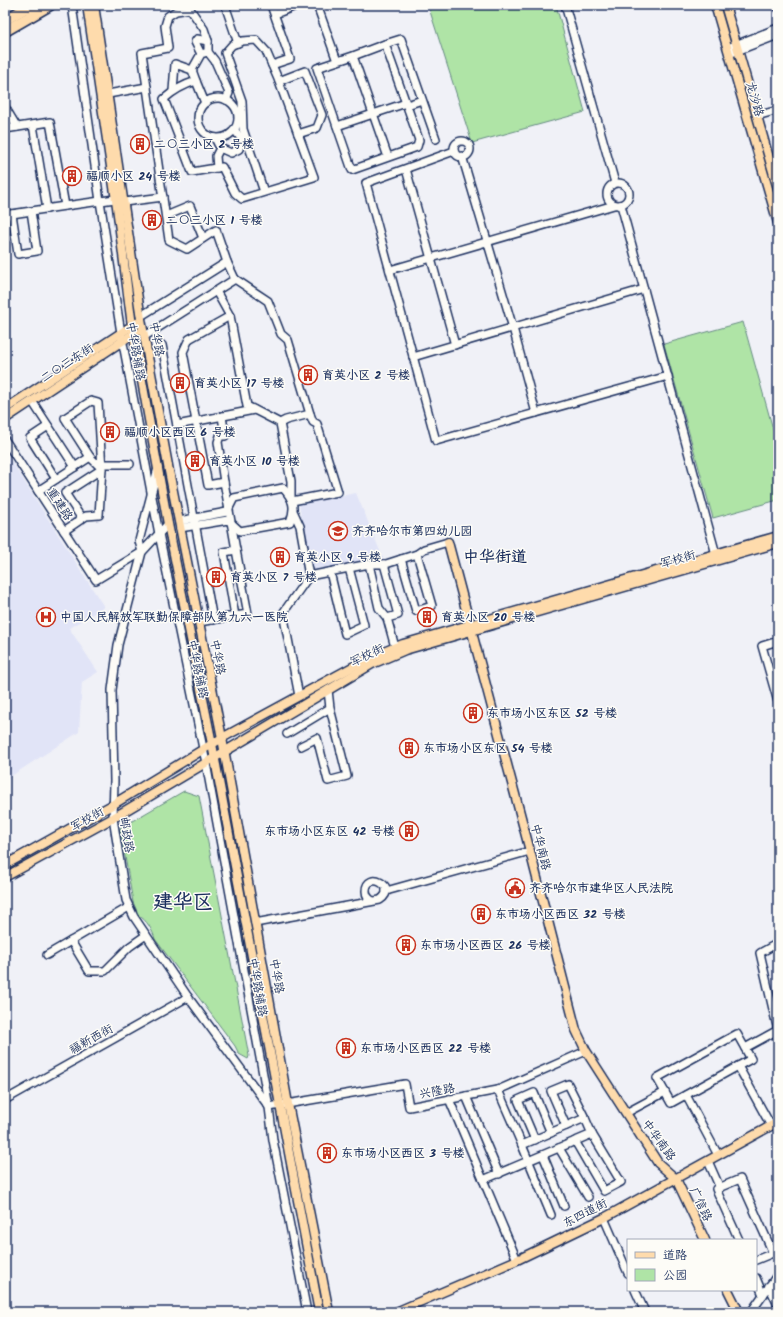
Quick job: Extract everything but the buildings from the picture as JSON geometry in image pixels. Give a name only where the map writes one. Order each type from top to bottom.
[{"type":"highway","points":[[5,20],[31,5]]},
{"type":"highway","points":[[5,31],[50,5]]},
{"type":"main road","name":"中华路","points":[[87,5],[116,199],[133,330],[168,524],[284,1105],[329,1312]]},
{"type":"main road","name":"中华路","points":[[94,5],[141,317],[179,525],[222,738],[255,923],[319,1312]]},
{"type":"main road","name":"龙沙路","points":[[715,5],[778,223]]},
{"type":"main road","name":"龙沙路","points":[[725,5],[757,116],[776,173],[778,189]]},
{"type":"main road","name":"二〇三东街","points":[[133,330],[141,317]]},
{"type":"main road","name":"二〇三东街","points":[[5,409],[133,330],[143,327]]},
{"type":"main road","name":"二〇三东街","points":[[5,419],[122,337]]},
{"type":"main road","name":"军校街","points":[[5,865],[112,805],[222,738],[369,658],[395,647],[471,628],[717,557],[778,536]]},
{"type":"main road","name":"中华南路","points":[[448,542],[576,1030],[586,1051],[658,1163],[676,1179]]},
{"type":"main road","name":"军校街","points":[[717,557],[778,543]]},
{"type":"main road","name":"军校街","points":[[5,877],[113,818],[372,664],[405,650],[471,628]]},
{"type":"main road","name":"东四道街","points":[[396,1312],[517,1260],[604,1218],[774,1124]]},
{"type":"main road","name":"广信路","points":[[676,1179],[705,1239]]},
{"type":"main road","points":[[728,1291],[739,1312]]},
{"type":"street","name":"中华路辅路","points":[[72,5],[100,201],[122,337],[151,494],[206,763],[269,1107],[273,1140],[307,1312]]},
{"type":"street","points":[[225,5],[238,42]]},
{"type":"street","points":[[271,5],[290,59],[272,65]]},
{"type":"street","points":[[275,14],[298,5]]},
{"type":"street","points":[[317,5],[337,61]]},
{"type":"street","points":[[565,5],[615,184]]},
{"type":"street","points":[[192,70],[204,53],[208,41],[204,29],[190,7],[176,8],[168,16],[165,26],[168,48],[142,53],[169,240],[187,249],[216,230],[227,262],[235,279],[268,301],[281,334],[288,340],[310,414],[313,422],[317,424],[338,492],[291,499]]},
{"type":"street","points":[[737,48],[778,28]]},
{"type":"street","points":[[728,51],[778,35]]},
{"type":"street","points":[[208,41],[197,39],[195,42],[204,53],[216,61],[229,93],[226,100]]},
{"type":"street","points":[[385,44],[419,140],[417,147],[352,170],[317,68],[385,44],[401,39],[436,139]]},
{"type":"street","points":[[196,81],[173,91],[164,99],[192,172],[222,167],[235,193],[242,198],[264,192],[314,176],[279,81],[266,51],[256,40],[238,42],[232,45],[225,53],[242,101],[243,129],[264,192]]},
{"type":"street","points":[[353,56],[388,157]]},
{"type":"street","points":[[173,91],[175,64],[192,70]]},
{"type":"street","points":[[192,70],[205,103]]},
{"type":"street","points":[[279,81],[305,71],[322,115],[318,128],[298,134]]},
{"type":"street","points":[[108,94],[147,88]]},
{"type":"street","points":[[216,98],[226,100],[233,105],[236,110],[238,117],[237,124],[228,135],[222,138],[208,136],[199,125],[198,113],[201,107],[210,99],[216,98]]},
{"type":"street","points":[[337,126],[422,100]]},
{"type":"street","points":[[5,107],[17,127]]},
{"type":"street","points":[[757,116],[778,110]]},
{"type":"street","points":[[5,129],[50,122],[64,206]]},
{"type":"street","points":[[33,125],[47,209]]},
{"type":"street","points":[[215,138],[220,148],[231,153],[239,149],[242,140],[234,129]]},
{"type":"street","points":[[462,141],[466,142],[469,146],[469,152],[462,156],[457,155],[454,151],[454,146],[457,142],[462,141]]},
{"type":"street","points":[[217,168],[216,156],[220,148]]},
{"type":"street","points":[[454,151],[366,183],[436,441],[668,376]]},
{"type":"street","points":[[462,156],[488,241],[536,413]]},
{"type":"street","points":[[406,168],[455,345]]},
{"type":"street","points":[[390,270],[618,205],[627,201],[629,194],[624,185],[615,184],[610,186],[607,192],[608,200],[618,205],[644,289],[717,557]]},
{"type":"street","points":[[124,202],[163,197]]},
{"type":"street","points":[[31,211],[37,251],[18,254],[8,214],[116,199]]},
{"type":"street","points":[[166,216],[190,206],[204,238]]},
{"type":"street","points":[[141,317],[227,262]]},
{"type":"street","points":[[145,336],[235,279]]},
{"type":"street","points":[[413,357],[644,289]]},
{"type":"street","points":[[216,291],[230,316],[248,406],[280,423]]},
{"type":"street","points":[[224,482],[208,485],[183,352],[189,339],[230,316]]},
{"type":"street","points":[[162,345],[213,620]]},
{"type":"street","points":[[32,400],[75,467]]},
{"type":"street","points":[[64,531],[86,516],[99,515],[102,466],[98,403],[91,401],[65,418],[90,456],[102,466]]},
{"type":"street","points":[[177,425],[254,410]]},
{"type":"street","points":[[280,423],[310,414]]},
{"type":"street","points":[[199,622],[248,614],[218,442],[220,436],[225,436],[222,416]]},
{"type":"street","points":[[280,423],[291,481],[291,499],[294,513],[300,526],[309,576]]},
{"type":"street","points":[[48,426],[30,438],[56,479]]},
{"type":"street","name":"重建路","points":[[5,440],[96,580],[142,552]]},
{"type":"street","points":[[38,491],[90,456]]},
{"type":"street","points":[[82,519],[65,493],[102,466],[130,464]]},
{"type":"street","points":[[142,552],[139,542],[158,467]]},
{"type":"street","points":[[179,525],[195,522],[227,512],[234,498],[282,488],[291,499]]},
{"type":"street","points":[[195,522],[228,520],[240,531],[290,522],[294,513]]},
{"type":"street","name":"邮政路","points":[[168,524],[142,552],[118,645],[112,690],[114,782],[112,805],[126,900],[134,917],[188,997],[269,1107]]},
{"type":"street","points":[[299,696],[283,613],[309,576],[369,564],[384,564],[417,554],[424,549],[448,542]]},
{"type":"street","points":[[235,616],[224,552],[236,550]]},
{"type":"street","points":[[400,559],[416,611],[432,606],[417,554]]},
{"type":"street","points":[[369,564],[378,608],[386,618],[395,647]]},
{"type":"street","points":[[384,564],[398,615],[386,618]]},
{"type":"street","points":[[330,572],[344,634],[364,625],[349,568]]},
{"type":"street","points":[[778,641],[762,646],[778,702]]},
{"type":"street","points":[[301,746],[316,738],[328,781],[347,776],[330,708],[328,690]]},
{"type":"street","points":[[287,734],[330,708]]},
{"type":"street","points":[[386,890],[530,851]]},
{"type":"street","points":[[255,923],[373,900],[377,901],[383,898],[386,890],[385,885],[380,881],[370,882],[366,887],[366,894],[373,900]]},
{"type":"street","points":[[47,955],[129,907]]},
{"type":"street","points":[[71,940],[89,971],[105,971],[129,947],[146,935]]},
{"type":"street","points":[[745,1048],[778,1030],[760,953],[778,943]]},
{"type":"street","name":"福新西街","points":[[5,1100],[188,997]]},
{"type":"street","points":[[737,1034],[751,1059],[738,1066],[671,1103],[657,1078],[737,1034]]},
{"type":"street","name":"兴隆路","points":[[284,1105],[406,1084],[409,1107],[498,1090],[586,1051]]},
{"type":"street","points":[[738,1066],[774,1124]]},
{"type":"street","points":[[566,1126],[550,1091],[568,1084],[592,1134],[621,1182],[604,1191],[575,1141]]},
{"type":"street","points":[[498,1090],[551,1216]]},
{"type":"street","points":[[626,1113],[665,1092]]},
{"type":"street","points":[[535,1140],[518,1100],[534,1093],[551,1133]]},
{"type":"street","points":[[686,1095],[718,1155]]},
{"type":"street","points":[[466,1096],[499,1174]]},
{"type":"street","points":[[449,1099],[517,1260]]},
{"type":"street","points":[[269,1107],[284,1105]]},
{"type":"street","points":[[522,1145],[585,1118]]},
{"type":"street","points":[[483,1180],[592,1134]]},
{"type":"street","points":[[559,1148],[588,1197]]},
{"type":"street","points":[[543,1155],[564,1206]]},
{"type":"street","points":[[708,1161],[720,1188]]},
{"type":"street","points":[[739,1239],[716,1189],[740,1179],[773,1253],[757,1260]]},
{"type":"street","points":[[604,1218],[627,1271]]},
{"type":"street","points":[[751,1312],[778,1274]]},
{"type":"street","points":[[757,1280],[763,1295]]},
{"type":"street","points":[[769,1286],[778,1305]]},
{"type":"street","points":[[635,1291],[645,1312]]},
{"type":"shaded area","name":"中国人民解放军联勤保障部队第九六一医院","points":[[5,451],[104,607],[69,628],[98,672],[82,682],[79,732],[5,780]]},
{"type":"shaded area","name":"齐齐哈尔市第四幼儿园","points":[[356,493],[383,558],[312,572],[299,504]]},
{"type":"green space","points":[[428,5],[556,5],[585,112],[472,143]]},
{"type":"green space","points":[[743,322],[778,447],[778,500],[713,518],[664,344]]},
{"type":"green space","points":[[184,791],[199,796],[249,1056],[248,1059],[239,1054],[235,1046],[155,939],[149,926],[139,916],[133,902],[120,828]]},
{"type":"place","name":"二〇三小区 2 号楼","points":[[140,144]]},
{"type":"place","name":"福顺小区 24 号楼","points":[[72,176]]},
{"type":"place","name":"二〇三小区 1 号楼","points":[[152,220]]},
{"type":"place","name":"育英小区 2 号楼","points":[[308,375]]},
{"type":"place","name":"育英小区 17 号楼","points":[[180,383]]},
{"type":"place","name":"福顺小区西区 6 号楼","points":[[110,432]]},
{"type":"place","name":"育英小区 10 号楼","points":[[195,461]]},
{"type":"place","name":"齐齐哈尔市第四幼儿园","points":[[338,531]]},
{"type":"place","name":"育英小区 9 号楼","points":[[280,557]]},
{"type":"place","name":"育英小区 7 号楼","points":[[216,577]]},
{"type":"place","name":"中国人民解放军联勤保障部队第九六一医院","points":[[46,617]]},
{"type":"place","name":"育英小区 20 号楼","points":[[427,617]]},
{"type":"place","name":"东市场小区东区 52 号楼","points":[[473,713]]},
{"type":"place","name":"东市场小区东区 54 号楼","points":[[409,748]]},
{"type":"place","name":"东市场小区东区 42 号楼","points":[[409,831]]},
{"type":"place","name":"齐齐哈尔市建华区人民法院","points":[[515,888]]},
{"type":"place","name":"东市场小区西区 32 号楼","points":[[481,914]]},
{"type":"place","name":"东市场小区西区 26 号楼","points":[[406,945]]},
{"type":"place","name":"东市场小区西区 22 号楼","points":[[346,1048]]},
{"type":"place","name":"东市场小区西区 3 号楼","points":[[327,1153]]},
{"type":"district","name":"中华街道","points":[[495,556]]},
{"type":"district","name":"建华区","points":[[183,901]]}]
